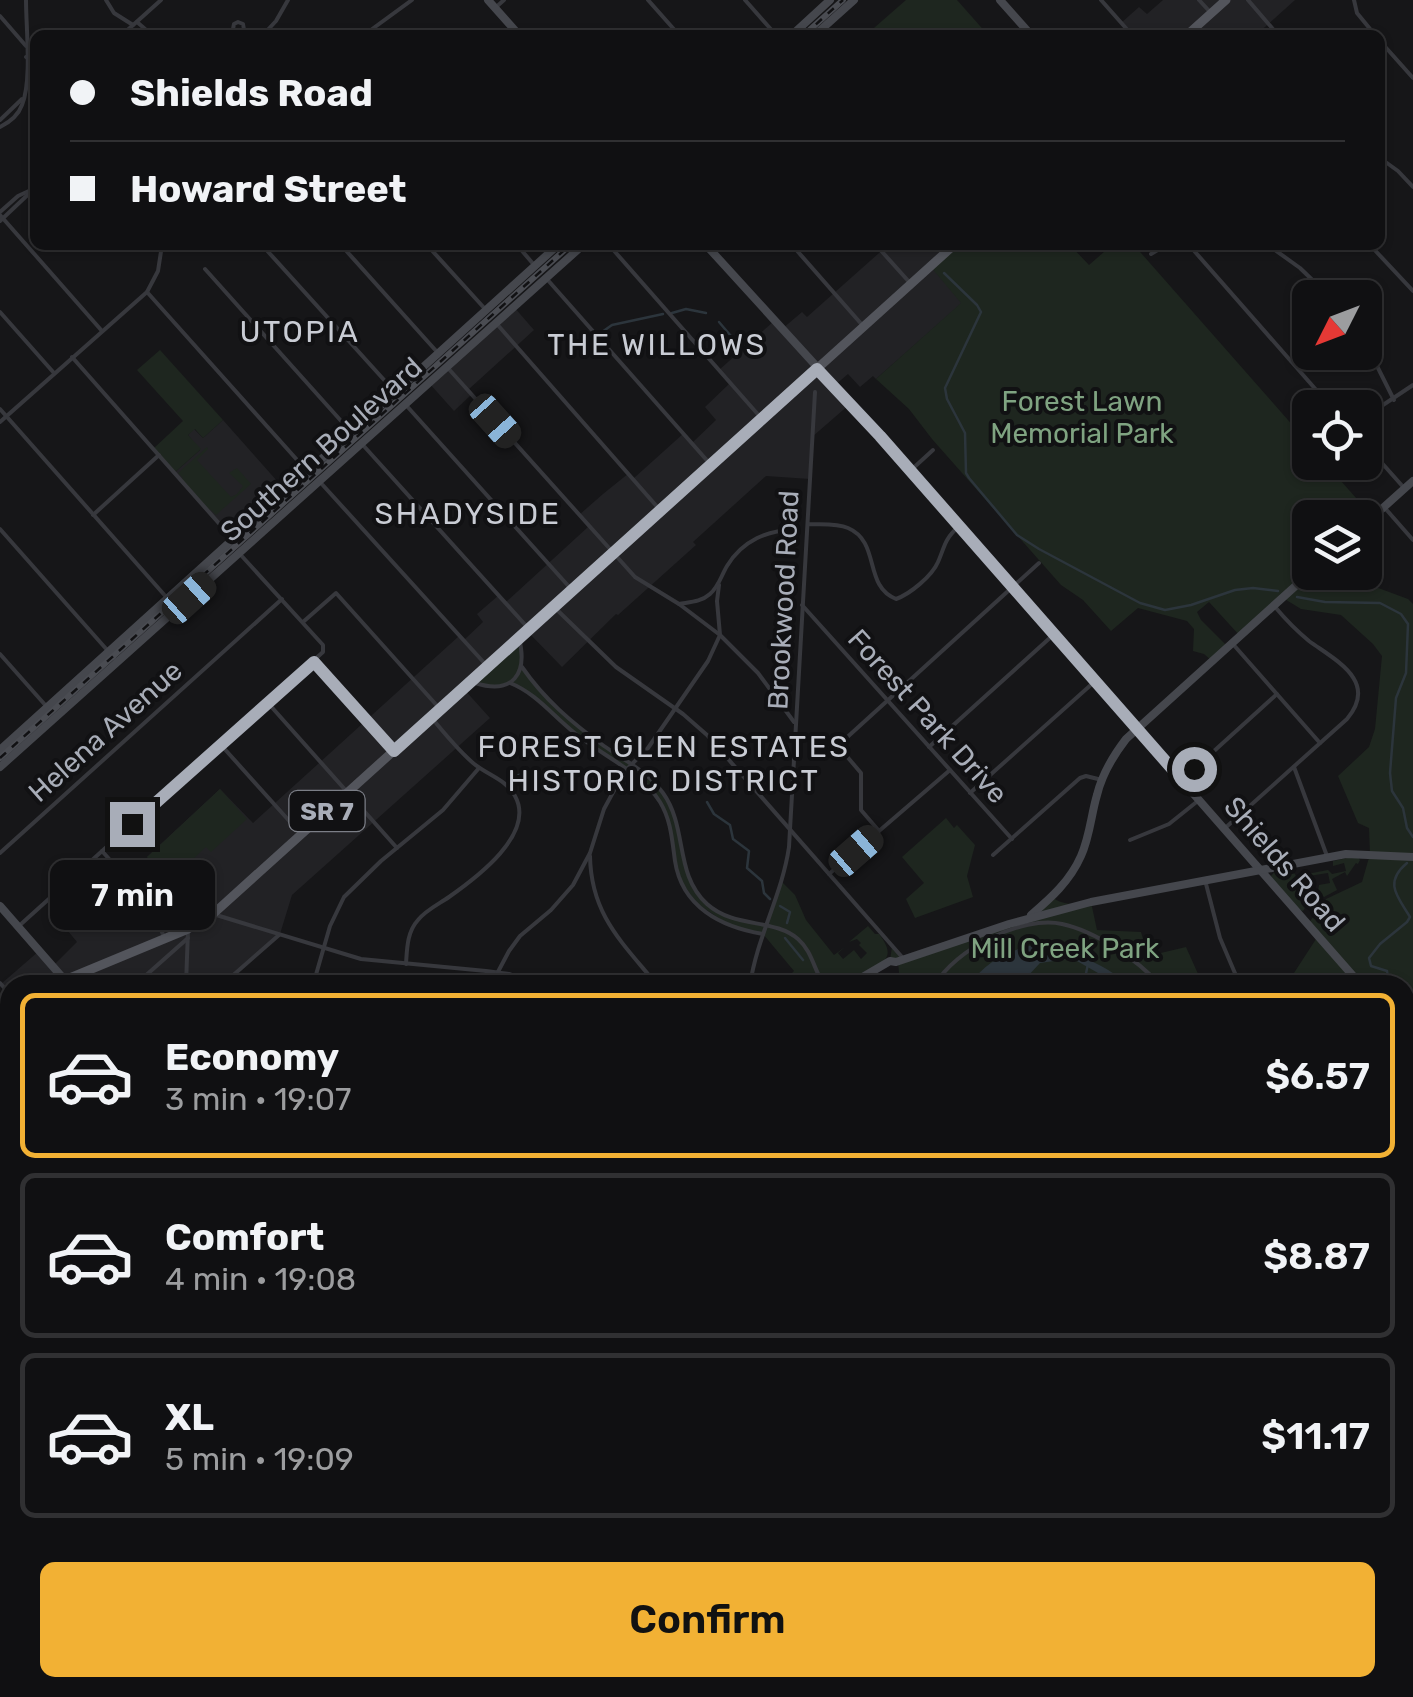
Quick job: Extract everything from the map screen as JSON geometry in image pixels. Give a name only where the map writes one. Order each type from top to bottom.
[{"type":"main road","points":[[1192,30],[1226,0]]},
{"type":"main road","name":"SR 7","points":[[83,975],[165,938],[188,933],[214,914],[948,250]]},
{"type":"street","points":[[0,128],[16,116],[25,95],[26,0]]},
{"type":"street","points":[[106,0],[117,16],[144,30]]},
{"type":"street","points":[[128,30],[161,0]]},
{"type":"street","points":[[267,30],[288,0]]},
{"type":"street","points":[[371,30],[412,0]]},
{"type":"street","points":[[504,0],[492,4],[515,30]]},
{"type":"street","points":[[648,0],[675,30]]},
{"type":"street","points":[[746,0],[772,30]]},
{"type":"street","points":[[797,30],[830,0]]},
{"type":"street","points":[[821,30],[854,0]]},
{"type":"street","points":[[1000,0],[1027,30]]},
{"type":"street","points":[[1101,0],[1128,30]]},
{"type":"street","points":[[1199,0],[1211,13]]},
{"type":"street","points":[[1248,0],[1274,30]]},
{"type":"street","points":[[1354,0],[1357,13],[1371,30]]},
{"type":"street","points":[[0,16],[26,46]]},
{"type":"street","points":[[1385,49],[1413,78]]},
{"type":"street","points":[[26,57],[30,60]]},
{"type":"street","points":[[26,88],[30,85]]},
{"type":"street","points":[[0,120],[25,95]]},
{"type":"street","points":[[1385,162],[1413,188]]},
{"type":"street","points":[[30,192],[1,217],[30,249]]},
{"type":"street","points":[[30,250],[102,330]]},
{"type":"street","points":[[0,422],[147,292],[158,271],[161,250]]},
{"type":"street","points":[[267,250],[395,392]]},
{"type":"street","points":[[345,250],[438,353]]},
{"type":"street","points":[[432,250],[486,310]]},
{"type":"street","points":[[521,250],[535,266]]},
{"type":"street","name":"Southern Boulevard","points":[[0,750],[107,649],[168,599],[553,250]]},
{"type":"street","name":"Southern Boulevard","points":[[0,767],[577,250]]},
{"type":"street","points":[[612,250],[762,419]]},
{"type":"street","name":"Shields Road","points":[[710,250],[910,470],[1352,975]]},
{"type":"street","points":[[796,250],[864,326]]},
{"type":"street","points":[[880,250],[911,284]]},
{"type":"street","points":[[1151,254],[1158,250]]},
{"type":"street","points":[[1193,250],[1316,390]]},
{"type":"street","points":[[1275,250],[1312,280]]},
{"type":"street","points":[[1375,250],[1413,290]]},
{"type":"street","points":[[205,269],[351,432]]},
{"type":"street","points":[[546,278],[711,464]]},
{"type":"street","points":[[147,292],[308,471]]},
{"type":"street","points":[[0,312],[54,374]]},
{"type":"street","points":[[496,323],[660,510]]},
{"type":"street","points":[[72,358],[233,540]]},
{"type":"street","points":[[446,367],[638,580],[720,634],[758,673],[796,725]]},
{"type":"street","points":[[1379,370],[1394,400]]},
{"type":"street","points":[[1382,407],[1413,385]]},
{"type":"street","name":"Brookwood Road","points":[[753,975],[782,882],[790,829],[815,392]]},
{"type":"street","points":[[406,404],[572,590]]},
{"type":"street","points":[[0,410],[168,599]]},
{"type":"street","points":[[362,444],[529,629]]},
{"type":"street","points":[[910,470],[933,450]]},
{"type":"street","points":[[93,515],[158,456]]},
{"type":"street","points":[[1382,463],[1404,488]]},
{"type":"street","points":[[1413,481],[1384,507],[1413,540]]},
{"type":"street","points":[[320,482],[487,666]]},
{"type":"street","points":[[808,524],[844,526],[856,533],[869,548],[878,584],[885,594],[896,599],[934,569],[944,543],[959,526]]},
{"type":"street","points":[[0,529],[118,662]]},
{"type":"street","points":[[496,975],[520,936],[566,894],[590,853],[604,810],[626,770],[657,736],[708,661],[720,634],[718,585],[731,560],[746,545],[771,532],[797,530]]},
{"type":"street","points":[[18,926],[322,654],[324,647],[239,553]]},
{"type":"street","points":[[879,831],[861,810],[862,776],[844,753],[842,743],[1039,563]]},
{"type":"street","points":[[678,604],[702,599],[718,585]]},
{"type":"street","points":[[1028,918],[1070,876],[1082,853],[1102,780],[1118,750],[1292,589]]},
{"type":"street","points":[[302,622],[336,593],[440,709]]},
{"type":"street","name":"Helena Avenue","points":[[0,853],[282,600]]},
{"type":"street","name":"Forest Park Drive","points":[[802,605],[1012,839]]},
{"type":"street","points":[[554,606],[612,664],[707,735],[892,946],[896,961]]},
{"type":"street","points":[[1224,829],[1353,712],[1358,694],[1355,680],[1345,666],[1306,639],[1274,606]]},
{"type":"street","name":"Forest Park Drive","points":[[802,624],[815,620]]},
{"type":"street","points":[[928,747],[1054,634]]},
{"type":"street","points":[[518,638],[522,668],[540,692],[570,720],[657,786],[670,805],[678,828],[678,858],[692,885],[710,906],[734,920],[787,932],[800,940],[818,975]]},
{"type":"street","points":[[1232,643],[1320,743]]},
{"type":"street","points":[[0,654],[47,707]]},
{"type":"street","points":[[314,662],[394,751]]},
{"type":"street","points":[[470,682],[491,687],[510,683],[522,668]]},
{"type":"street","points":[[970,793],[1095,681]]},
{"type":"street","points":[[510,683],[528,691],[566,726],[652,791],[671,830],[683,886],[705,912],[728,926],[763,934]]},
{"type":"street","points":[[1182,780],[1277,694]]},
{"type":"street","points":[[268,703],[397,848]]},
{"type":"street","points":[[406,964],[409,937],[418,920],[478,874],[509,842],[518,829],[520,810],[514,793],[501,780],[479,768],[431,718]]},
{"type":"street","points":[[566,726],[570,720]]},
{"type":"street","points":[[221,745],[301,834]]},
{"type":"street","points":[[1294,766],[1327,857]]},
{"type":"street","points":[[316,975],[333,918],[344,898],[362,878],[439,815],[479,768]]},
{"type":"street","points":[[829,874],[950,770]]},
{"type":"street","points":[[993,855],[1080,778],[1102,780]]},
{"type":"street","points":[[1130,840],[1169,824],[1199,800]]},
{"type":"street","points":[[102,851],[150,904],[165,938]]},
{"type":"street","points":[[590,853],[593,888],[602,912],[649,975]]},
{"type":"street","points":[[869,975],[896,961],[1078,904],[1327,857],[1413,857]]},
{"type":"street","points":[[1205,880],[1215,924],[1236,975]]},
{"type":"street","points":[[1052,896],[1064,903],[1078,904]]},
{"type":"street","points":[[0,906],[58,975]]},
{"type":"street","points":[[214,914],[361,959],[510,975]]},
{"type":"street","points":[[942,975],[952,962],[978,944],[1012,931],[1052,923],[1071,926],[1122,952],[1151,975]]},
{"type":"street","points":[[145,975],[188,933]]},
{"type":"street","points":[[186,975],[188,933]]},
{"type":"street","points":[[235,974],[280,934]]},
{"type":"street","points":[[892,946],[896,961]]},
{"type":"shaded area","points":[[1163,0],[1295,0],[1262,30],[1126,30],[1121,23],[1139,7],[1147,14]]},
{"type":"shaded area","points":[[882,250],[955,250],[962,303],[876,379],[873,376],[860,387],[848,374],[834,386],[850,404],[812,437],[810,479],[766,476],[562,667],[527,631],[463,688],[490,718],[292,895],[280,934],[233,975],[11,975],[39,951],[53,966],[77,942],[63,925],[97,894],[121,921],[157,907],[176,889],[147,857],[220,789],[253,823],[459,636],[464,640],[483,622],[477,614],[499,595],[506,602],[588,527],[579,515],[603,494],[629,473],[634,478],[684,433],[693,442],[716,420],[705,407],[730,383],[719,370],[774,321],[782,329],[802,312],[807,317]]},
{"type":"shaded area","points":[[514,307],[534,330],[468,390],[471,395],[454,411],[429,383]]},
{"type":"shaded area","points":[[223,420],[286,491],[233,539],[174,473],[200,450],[188,435],[194,429],[203,438]]},
{"type":"shaded area","points":[[1029,946],[1057,950],[1082,957],[1116,975],[1102,975],[1068,959],[1040,963],[1029,975],[978,975],[1011,952]]},
{"type":"green space","points":[[906,0],[957,0],[984,30],[872,30]]},
{"type":"green space","name":"Forest Lawn Memorial Park","points":[[948,250],[1075,250],[1089,265],[1106,250],[1138,250],[1292,425],[1292,480],[1340,480],[1358,500],[1292,500],[1292,590],[1382,589],[1413,604],[1413,975],[1293,975],[1318,936],[1308,924],[1326,899],[1362,882],[1370,854],[1369,828],[1358,823],[1338,776],[1369,747],[1375,729],[1382,656],[1341,615],[1301,609],[1283,598],[1240,636],[1209,602],[1197,612],[1228,647],[1212,661],[1193,651],[1194,629],[1187,621],[1138,608],[1111,631],[1083,600],[1061,585],[909,409],[876,379],[961,303],[930,266]]},
{"type":"green space","points":[[160,350],[223,420],[203,438],[195,429],[188,435],[201,449],[174,473],[153,449],[183,421],[137,370]]},
{"type":"green space","points":[[207,447],[197,460],[231,497],[243,486],[229,473],[237,468],[251,484],[216,515],[208,511],[178,473]]},
{"type":"green space","points":[[519,638],[522,667],[532,682],[570,720],[657,786],[675,816],[682,857],[699,896],[718,912],[765,926],[782,882],[795,895],[806,920],[834,955],[845,947],[838,953],[843,959],[854,950],[861,959],[867,953],[861,943],[857,939],[849,942],[868,926],[885,943],[885,960],[863,975],[790,975],[794,971],[763,934],[734,928],[696,903],[681,880],[664,810],[644,783],[532,695],[509,683],[498,687],[471,681]]},
{"type":"green space","points":[[220,789],[247,819],[211,852],[206,847],[177,874],[184,883],[176,890],[147,857]]},
{"type":"green space","points":[[946,818],[975,845],[967,876],[973,897],[915,918],[906,899],[924,883],[902,857]]},
{"type":"green space","points":[[1357,856],[1358,864],[1347,876],[1345,872],[1332,879],[1337,890],[1324,897],[1318,892],[1319,885],[1330,883],[1328,873],[1296,878],[1306,906],[1303,911],[1272,880],[1276,870],[1291,868],[1296,876],[1346,871],[1344,863],[1333,866],[1333,861]]},
{"type":"green space","name":"Mill Creek Park","points":[[1052,897],[1065,903],[1091,902],[1097,930],[1141,932],[1148,956],[1186,947],[1199,975],[899,975],[898,961],[890,961],[892,946],[904,959],[1028,919]]},
{"type":"waterway","points":[[944,273],[981,312],[945,388],[965,433],[966,473],[1017,535],[1140,603],[1165,610],[1235,590],[1278,591]]},
{"type":"waterway","points":[[672,313],[686,309],[706,313]]},
{"type":"waterway","points":[[602,332],[612,325],[663,314]]},
{"type":"waterway","points":[[719,322],[742,349]]},
{"type":"waterway","points":[[1297,597],[1380,603],[1401,614],[1408,624],[1406,673],[1396,698],[1390,773],[1392,791],[1413,837]]},
{"type":"waterway","points":[[511,780],[528,769]]},
{"type":"waterway","points":[[707,802],[714,814],[730,825],[733,839],[749,851],[747,868],[762,881],[764,893],[770,899]]},
{"type":"waterway","points":[[1388,975],[1387,971],[1371,966],[1369,958],[1410,917],[1394,884],[1407,863]]},
{"type":"waterway","points":[[780,906],[790,912],[787,923]]},
{"type":"waterway","points":[[785,938],[803,960]]},
{"type":"waterway","points":[[1086,975],[1088,964]]},
{"type":"railway","points":[[810,30],[843,0]]},
{"type":"railway","points":[[0,758],[564,250]]},
{"type":"district","name":"UTOPIA","points":[[300,332]]},
{"type":"district","name":"THE WILLOWS","points":[[657,345]]},
{"type":"district","name":"SHADYSIDE","points":[[468,514]]},
{"type":"district","name":"FOREST GLEN ESTATES HISTORIC DISTRICT","points":[[664,764]]},
{"type":"route","points":[[132,824],[314,662],[394,751],[817,369],[1182,780],[1194,769]]}]
